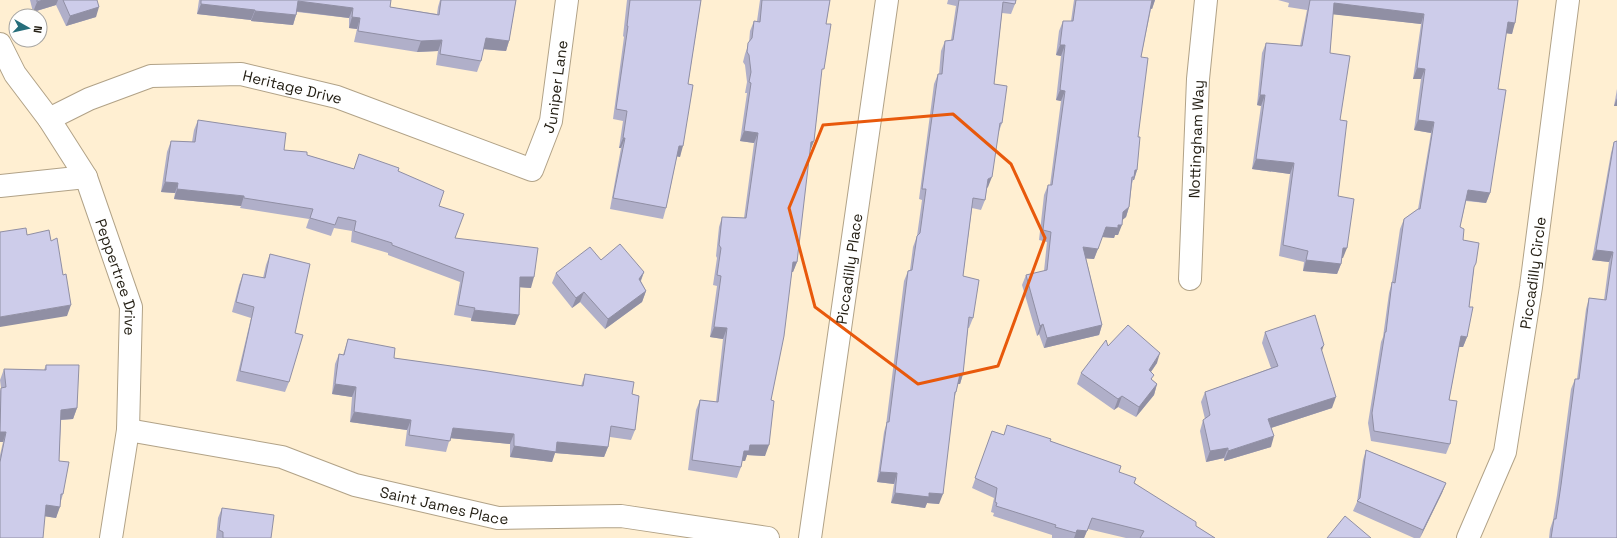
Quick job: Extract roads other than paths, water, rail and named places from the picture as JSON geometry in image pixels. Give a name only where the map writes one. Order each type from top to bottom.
[{"type":"street","name":"Juniper Lane","points":[[532,170],[551,120],[567,0]]},
{"type":"street","name":"Piccadilly Place","points":[[810,538],[887,0]]},
{"type":"street","name":"Nottingham Way","points":[[1190,279],[1198,79],[1206,0]]},
{"type":"street","name":"Piccadilly Circle","points":[[1468,538],[1505,452],[1532,279],[1568,0]]},
{"type":"street","name":"Peppertree Drive","points":[[0,44],[7,79],[49,119],[86,177],[131,307],[128,430],[111,538]]},
{"type":"street","name":"Heritage Drive","points":[[49,119],[89,99],[151,76],[241,74],[337,96],[532,170]]},
{"type":"street","points":[[0,186],[86,177]]},
{"type":"street","name":"Saint James Place","points":[[128,430],[282,457],[354,485],[498,518],[621,516],[768,538]]}]
